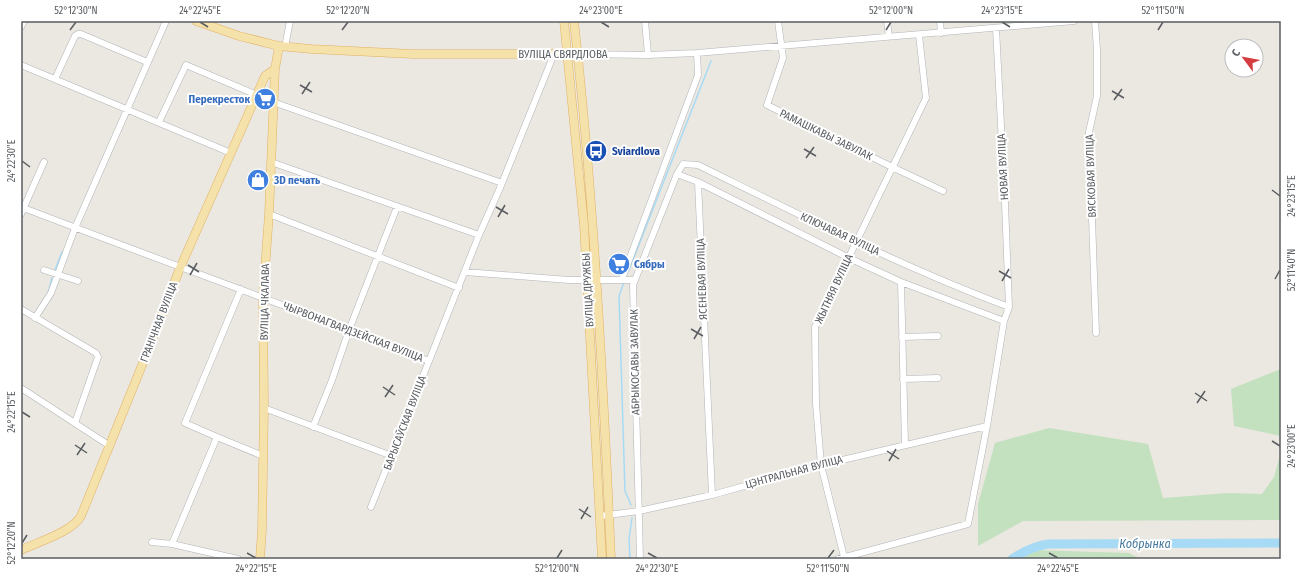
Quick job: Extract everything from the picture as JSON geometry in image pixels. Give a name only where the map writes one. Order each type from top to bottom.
[{"type":"main road","name":"ВУЛІЦА СВЯРДЛОВА","points":[[196,21],[239,36],[282,46],[324,50],[413,54],[578,54]]},
{"type":"main road","name":"ВУЛІЦА ДРУЖБЫ","points":[[564,21],[584,225],[599,334],[611,559]]},
{"type":"main road","points":[[567,21],[571,49],[578,54]]},
{"type":"main road","name":"ВУЛІЦА ДРУЖБЫ","points":[[574,21],[589,169],[602,559]]},
{"type":"main road","name":"ВУЛІЦА ЧКАЛАВА","points":[[260,559],[262,530],[264,408],[263,297],[269,214],[275,69],[282,46]]},
{"type":"main road","points":[[568,54],[574,59],[577,87],[582,106]]},
{"type":"main road","name":"ГРАНІЧНАЯ ВУЛІЦА","points":[[21,550],[64,530],[78,520],[110,446],[180,268],[265,76],[275,69]]},
{"type":"main road","points":[[598,464],[601,482],[602,508],[605,514],[609,515]]},
{"type":"street","points":[[21,27],[24,21]]},
{"type":"street","points":[[36,318],[51,293],[75,228],[126,109],[166,21]]},
{"type":"street","points":[[282,46],[290,21]]},
{"type":"street","points":[[645,21],[648,55]]},
{"type":"street","points":[[778,21],[781,45]]},
{"type":"street","points":[[887,21],[889,37]]},
{"type":"street","points":[[940,21],[941,33]]},
{"type":"street","name":"ВУЛІЦА СВЯРДЛОВА","points":[[578,54],[648,55],[697,53],[1074,21]]},
{"type":"street","name":"ВЯСКОВАЯ ВУЛІЦА","points":[[1095,21],[1097,82],[1096,96],[1089,132],[1096,333]]},
{"type":"street","name":"НОВАЯ ВУЛІЦА","points":[[996,28],[1009,307]]},
{"type":"street","points":[[55,78],[75,36],[78,34],[147,62]]},
{"type":"street","name":"ЖЫТНЯЯ ВУЛІЦА","points":[[841,558],[821,464],[816,404],[816,327],[926,98],[919,35]]},
{"type":"street","name":"РАМАШКАВЫ ЗАВУЛАК","points":[[781,45],[783,58],[767,105],[943,191]]},
{"type":"street","points":[[622,279],[698,76],[697,53]]},
{"type":"street","name":"БАРЫСАЎСКАЯ ВУЛІЦА","points":[[371,507],[479,235],[502,183],[554,54]]},
{"type":"street","points":[[21,65],[231,153]]},
{"type":"street","points":[[159,122],[186,65],[257,94]]},
{"type":"street","points":[[273,102],[502,183]]},
{"type":"street","name":"ЧЫРВОНАГВАРДЗЕЙСКАЯ ВУЛІЦА","points":[[44,162],[22,210],[263,297],[429,361]]},
{"type":"street","points":[[271,162],[479,235]]},
{"type":"street","name":"КЛЮЧАВАЯ ВУЛІЦА","points":[[677,174],[683,164],[698,165],[856,243],[964,290],[1009,307]]},
{"type":"street","points":[[677,174],[698,182]]},
{"type":"street","name":"АБРЫКОСАВЫ ЗАВУЛАК","points":[[640,559],[633,285],[677,174]]},
{"type":"street","name":"КЛЮЧАВАЯ ВУЛІЦА","points":[[698,182],[900,282],[1004,321]]},
{"type":"street","name":"ЯСЕНЕВАЯ ВУЛІЦА","points":[[698,182],[712,495]]},
{"type":"street","points":[[313,427],[397,207]]},
{"type":"street","points":[[269,214],[459,288]]},
{"type":"street","points":[[44,270],[78,281]]},
{"type":"street","points":[[465,272],[545,279],[635,280]]},
{"type":"street","points":[[900,282],[905,444]]},
{"type":"street","points":[[241,289],[185,423],[217,438],[263,456]]},
{"type":"street","points":[[841,558],[968,524],[987,426],[1004,321],[1009,307]]},
{"type":"street","points":[[21,309],[96,353],[98,357],[75,423]]},
{"type":"street","points":[[902,337],[938,336]]},
{"type":"street","points":[[903,379],[938,378]]},
{"type":"street","points":[[21,388],[110,446]]},
{"type":"street","points":[[264,408],[392,456]]},
{"type":"street","name":"ЦЭНТРАЛЬНАЯ ВУЛІЦА","points":[[600,516],[639,511],[712,495],[821,464],[987,426]]},
{"type":"street","points":[[172,544],[217,438]]},
{"type":"street","points":[[152,542],[172,544],[238,559]]},
{"type":"green space","points":[[1281,369],[1281,436],[1234,426],[1231,389]]},
{"type":"green space","points":[[1049,428],[1148,444],[1163,498],[1228,493],[1262,494],[1274,477],[1281,452],[1281,520],[1023,521],[978,546],[978,504],[995,443]]},
{"type":"green space","points":[[1031,550],[1129,553],[1140,559],[1018,559]]},
{"type":"waterway","points":[[629,270],[711,61]]},
{"type":"waterway","points":[[55,270],[62,252]]},
{"type":"waterway","points":[[48,293],[52,278]]},
{"type":"waterway","points":[[624,282],[619,296],[625,491],[631,505]]},
{"type":"waterway","points":[[630,559],[629,539],[632,518]]},
{"type":"waterway","name":"Кобрынка","points":[[1012,559],[1029,549],[1048,544],[1281,543]]},
{"type":"place","name":"Перекресток","points":[[265,99]]},
{"type":"place","name":"Sviardlova","points":[[596,151]]},
{"type":"place","name":"3D печать","points":[[258,180]]},
{"type":"place","name":"Сябры","points":[[619,264]]}]
